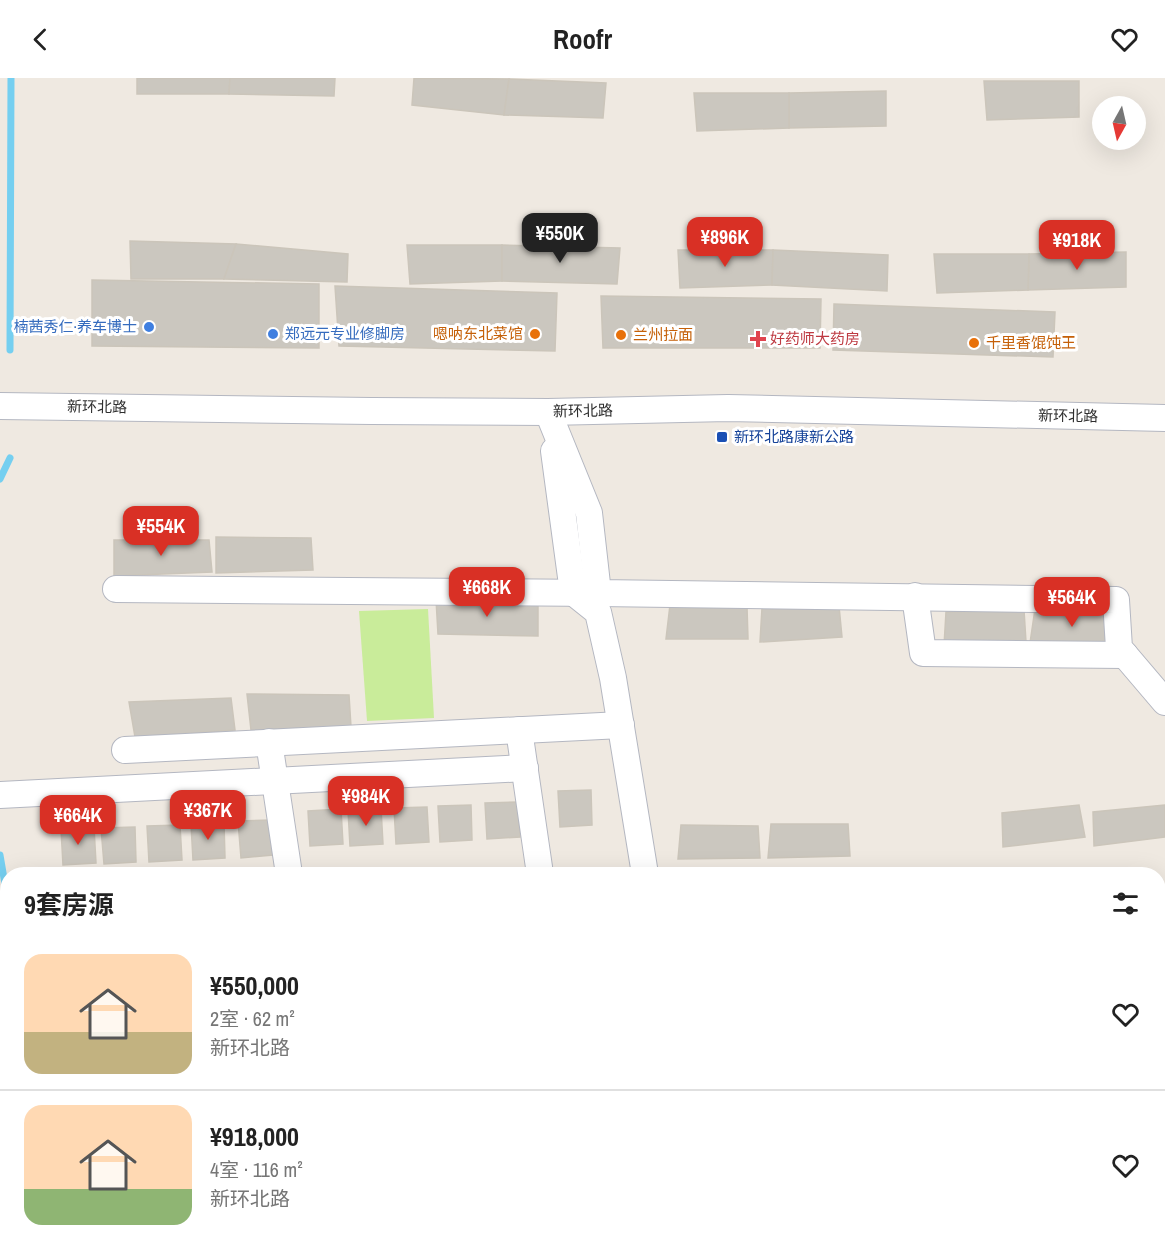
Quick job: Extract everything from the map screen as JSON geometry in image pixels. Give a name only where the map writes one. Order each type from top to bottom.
[{"type":"street","name":"新环北路","points":[[0,406],[548,412],[728,408],[1165,418]]},
{"type":"street","points":[[548,412],[586,593],[598,612],[614,678],[644,867]]},
{"type":"street","points":[[116,589],[1116,600],[1119,648],[1165,702]]},
{"type":"street","points":[[915,596],[923,653],[1125,655]]},
{"type":"street","points":[[125,750],[621,725]]},
{"type":"street","points":[[519,730],[539,867]]},
{"type":"street","points":[[269,742],[288,867]]},
{"type":"street","points":[[0,795],[525,768]]},
{"type":"green space","points":[[428,609],[434,718],[367,721],[359,611]]},
{"type":"building","points":[[137,78],[230,78],[229,94],[137,94]]},
{"type":"building","points":[[230,78],[335,78],[334,96],[229,94]]},
{"type":"building","points":[[414,78],[509,79],[504,115],[412,105]]},
{"type":"building","points":[[509,79],[606,83],[603,118],[504,115]]},
{"type":"building","points":[[984,81],[1079,81],[1079,117],[987,120]]},
{"type":"building","points":[[886,91],[886,126],[789,128],[789,93]]},
{"type":"building","points":[[694,93],[789,93],[789,128],[697,131]]},
{"type":"building","points":[[130,241],[236,244],[224,279],[131,279]]},
{"type":"building","points":[[236,244],[348,254],[347,282],[224,279]]},
{"type":"building","points":[[407,245],[502,245],[502,281],[410,284]]},
{"type":"building","points":[[502,245],[620,248],[617,284],[502,281]]},
{"type":"building","points":[[678,250],[773,250],[772,285],[680,288]]},
{"type":"building","points":[[773,250],[888,255],[887,291],[772,285]]},
{"type":"building","points":[[1126,252],[1126,287],[1028,290],[1029,254]]},
{"type":"building","points":[[934,254],[1029,254],[1028,290],[937,293]]},
{"type":"building","points":[[92,280],[319,284],[319,348],[92,346]]},
{"type":"building","points":[[335,286],[557,293],[555,351],[339,346]]},
{"type":"building","points":[[601,296],[821,299],[820,348],[603,348]]},
{"type":"building","points":[[834,304],[1055,312],[1053,357],[833,350]]},
{"type":"building","points":[[216,537],[311,538],[313,570],[216,573]]},
{"type":"building","points":[[114,540],[209,540],[212,572],[114,576]]},
{"type":"building","points":[[436,599],[538,604],[538,636],[438,634]]},
{"type":"building","points":[[670,605],[747,607],[748,639],[666,639]]},
{"type":"building","points":[[839,606],[842,637],[760,642],[762,608]]},
{"type":"building","points":[[1035,609],[1112,614],[1112,646],[1030,643]]},
{"type":"building","points":[[1024,610],[1026,642],[944,646],[946,612]]},
{"type":"building","points":[[247,694],[349,695],[351,727],[251,730]]},
{"type":"building","points":[[231,698],[235,730],[135,737],[129,702]]},
{"type":"building","points":[[591,790],[592,825],[560,827],[558,791]]},
{"type":"building","points":[[518,802],[520,837],[487,839],[485,803]]},
{"type":"building","points":[[471,805],[472,840],[440,842],[438,806]]},
{"type":"building","points":[[1079,805],[1085,837],[1003,847],[1002,813]]},
{"type":"building","points":[[1165,805],[1165,837],[1094,846],[1093,812]]},
{"type":"building","points":[[427,807],[429,842],[396,844],[394,808]]},
{"type":"building","points":[[381,808],[383,844],[350,846],[348,810]]},
{"type":"building","points":[[341,809],[343,844],[310,846],[308,811]]},
{"type":"building","points":[[271,820],[273,855],[241,858],[238,821]]},
{"type":"building","points":[[224,823],[225,858],[193,860],[191,824]]},
{"type":"building","points":[[771,824],[848,824],[850,856],[768,858]]},
{"type":"building","points":[[180,825],[182,860],[149,862],[147,826]]},
{"type":"building","points":[[681,825],[758,826],[760,858],[678,859]]},
{"type":"building","points":[[94,827],[96,863],[63,865],[61,829]]},
{"type":"building","points":[[135,827],[136,862],[104,864],[101,828]]},
{"type":"waterway","points":[[10,350],[11,78]]},
{"type":"waterway","points":[[0,479],[10,458]]},
{"type":"waterway","points":[[0,855],[2,867]]},
{"type":"place","name":"楠茜秀仁·养车博士","points":[[149,327]]},
{"type":"place","name":"郑远元专业修脚房","points":[[273,334]]},
{"type":"place","name":"嗯呐东北菜馆","points":[[535,334]]},
{"type":"place","name":"兰州拉面","points":[[621,335]]},
{"type":"place","name":"好药师大药房","points":[[758,339]]},
{"type":"place","name":"千里香馄饨王","points":[[974,343]]},
{"type":"place","name":"新环北路康新公路","points":[[722,437]]}]
